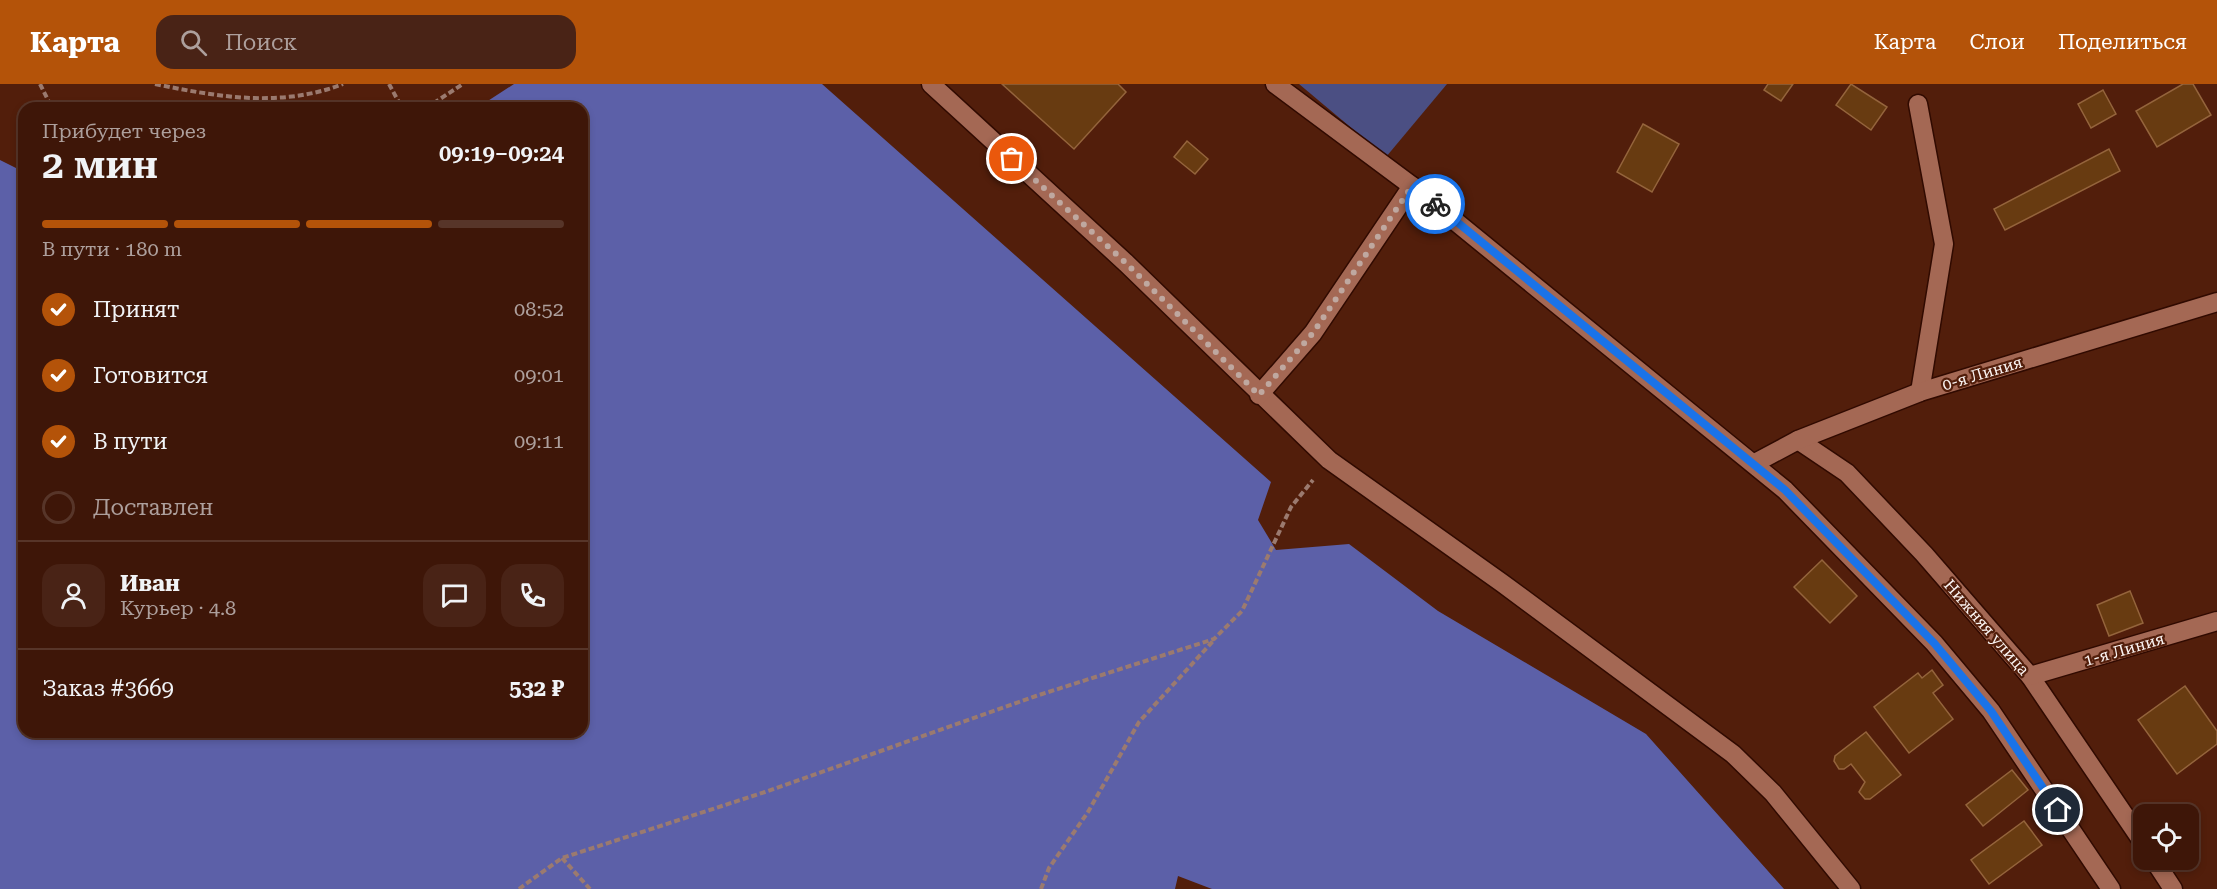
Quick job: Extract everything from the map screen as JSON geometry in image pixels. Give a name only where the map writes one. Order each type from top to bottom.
[{"type":"street","points":[[932,84],[1126,263],[1259,395],[1329,460],[1502,583],[1733,753],[1773,793],[1851,889]]},
{"type":"street","points":[[1275,84],[1412,186],[1755,463],[1785,490],[1934,643],[1977,694],[2111,889]]},
{"type":"street","points":[[1918,105],[1944,244],[1920,392]]},
{"type":"street","points":[[1259,395],[1313,333],[1412,186]]},
{"type":"street","name":"0-я Линия","points":[[1755,463],[1798,440],[1920,392],[2217,302]]},
{"type":"street","name":"Нижняя улица","points":[[1798,440],[1847,473],[1924,554],[2030,676],[2133,828]]},
{"type":"street","name":"1-я Линия","points":[[2030,676],[2217,621]]},
{"type":"street","points":[[2161,870],[2174,889]]},
{"type":"path","points":[[40,84],[49,102]]},
{"type":"path","points":[[155,84],[215,96],[260,100],[343,84]]},
{"type":"path","points":[[389,84],[399,102]]},
{"type":"path","points":[[435,102],[463,84]]},
{"type":"path","points":[[1041,889],[1049,868],[1088,812],[1138,722],[1242,611],[1291,507],[1329,460]]},
{"type":"path","points":[[519,889],[562,858],[765,792],[1036,696],[1214,639]]},
{"type":"path","points":[[562,858],[590,889]]},
{"type":"shaded area","points":[[514,84],[822,84],[1271,482],[1258,520],[1276,550],[1349,544],[1438,611],[1646,734],[1784,889],[1212,889],[1178,876],[1175,889],[0,889],[0,160],[18,169],[18,738],[588,738],[588,102],[486,102]]},
{"type":"shaded area","points":[[1299,84],[1447,84],[1386,157]]},
{"type":"building","points":[[1002,84],[1118,84],[1126,92],[1074,149]]},
{"type":"building","points":[[1768,84],[1793,84],[1781,101],[1764,90]]},
{"type":"building","points":[[1851,84],[1887,107],[1871,130],[1836,105]]},
{"type":"building","points":[[2183,84],[2193,84],[2211,115],[2157,147],[2136,111]]},
{"type":"building","points":[[2103,90],[2116,114],[2091,128],[2078,104]]},
{"type":"building","points":[[1643,124],[1679,144],[1652,192],[1617,172]]},
{"type":"building","points":[[1187,141],[1208,159],[1195,174],[1174,157]]},
{"type":"building","points":[[2109,149],[2120,171],[2005,230],[1994,209]]},
{"type":"building","points":[[1822,560],[1857,596],[1830,623],[1794,587]]},
{"type":"building","points":[[2130,591],[2143,623],[2109,636],[2097,605]]},
{"type":"building","points":[[1932,670],[1943,685],[1933,693],[1953,719],[1909,753],[1874,707],[1918,673],[1922,678]]},
{"type":"building","points":[[2185,686],[2217,731],[2217,744],[2177,774],[2138,720]]},
{"type":"building","points":[[1866,732],[1901,775],[1870,799],[1865,799],[1859,792],[1865,782],[1851,764],[1844,769],[1839,769],[1834,761],[1835,756]]},
{"type":"building","points":[[2012,770],[2028,790],[1983,826],[1966,805]]},
{"type":"building","points":[[2024,821],[2042,845],[1989,884],[1971,860]]},
{"type":"way so far","points":[[1012,159],[1126,263],[1259,395],[1313,333],[1412,186],[1435,204]]},
{"type":"route","points":[[1435,204],[1755,463],[1785,490],[1934,643],[1991,711],[2058,810]]}]
